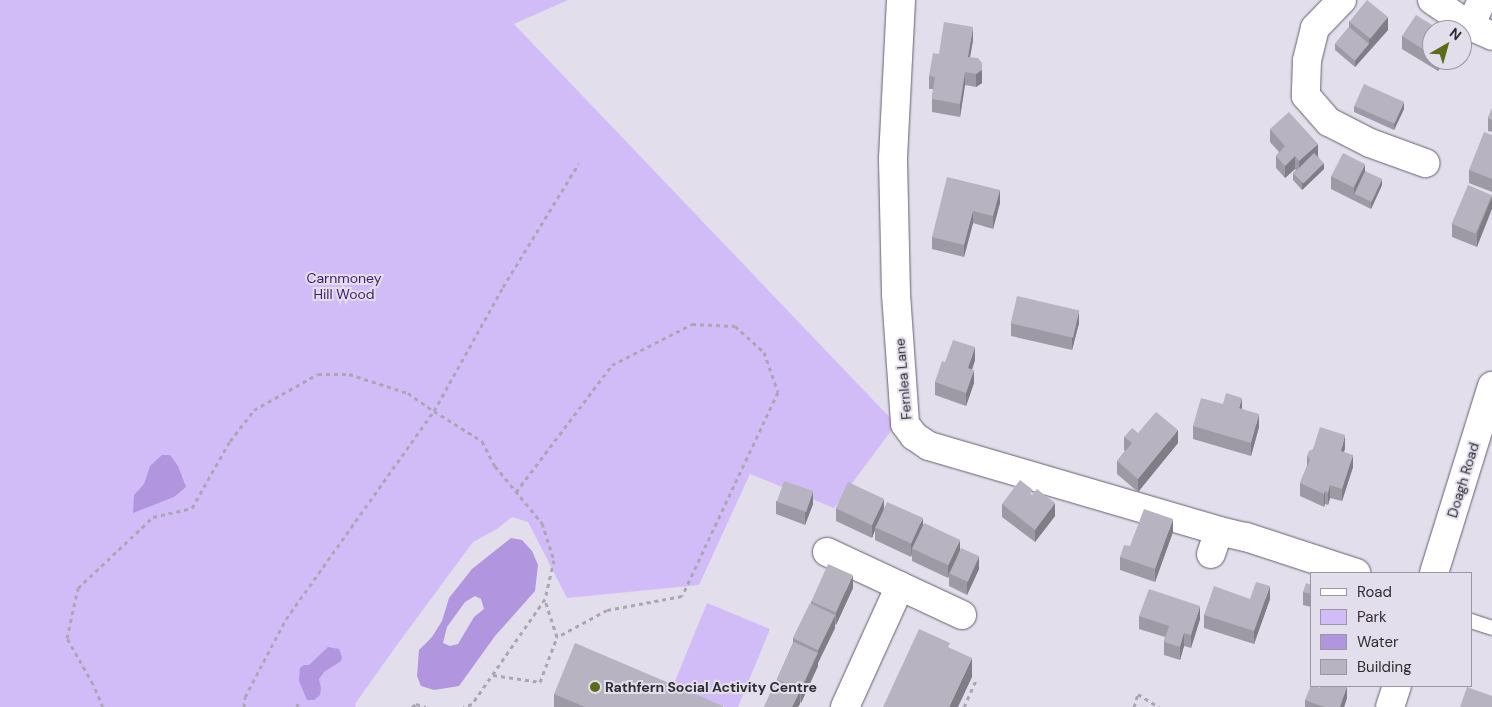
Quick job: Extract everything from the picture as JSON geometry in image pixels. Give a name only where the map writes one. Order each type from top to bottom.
[{"type":"street","name":"Fernlea Lane","points":[[901,0],[893,160],[896,294],[905,424],[914,436],[929,446],[1215,543],[1246,537],[1353,572]]},
{"type":"street","points":[[1342,0],[1316,28],[1307,61],[1306,96],[1329,122],[1370,143],[1425,163]]},
{"type":"street","points":[[1432,0],[1481,31]]},
{"type":"street","points":[[1481,31],[1482,0]]},
{"type":"street","name":"Doagh Road","points":[[1434,572],[1492,386]]},
{"type":"street","points":[[827,552],[962,615]]},
{"type":"street","points":[[845,707],[900,586]]},
{"type":"street","points":[[1390,707],[1397,687]]},
{"type":"lane","points":[[1472,621],[1492,628]]},
{"type":"path","points":[[244,707],[245,697],[286,619],[434,411],[508,280],[579,163]]},
{"type":"path","points":[[516,492],[612,365],[692,324],[735,326],[764,352],[778,392],[682,596],[607,610],[557,638]]},
{"type":"path","points":[[103,707],[94,684],[67,638],[78,588],[153,517],[192,508],[230,441],[254,410],[318,374],[349,374],[408,393],[482,440],[495,466],[542,523],[554,560],[545,600],[472,704],[463,707]]},
{"type":"path","points":[[493,675],[540,682],[557,638],[545,600]]},
{"type":"path","points":[[964,707],[977,678]]},
{"type":"path","points":[[1134,707],[1138,694],[1159,707]]},
{"type":"path","points":[[412,707],[416,704],[426,707]]},
{"type":"green space","name":"Carnmoney Hill Wood","points":[[0,0],[568,0],[514,24],[896,424],[834,508],[750,474],[699,585],[567,598],[528,522],[512,517],[497,529],[473,542],[355,704],[356,707],[0,707]]},
{"type":"green space","points":[[707,603],[770,629],[738,707],[725,707],[673,686]]},
{"type":"water","points":[[162,455],[170,455],[178,466],[186,487],[174,497],[133,513],[134,495],[144,484],[150,466]]},
{"type":"water","points":[[511,538],[522,540],[532,551],[538,565],[535,591],[495,636],[459,686],[434,690],[421,686],[417,676],[419,650],[432,637],[442,621],[449,598],[472,569]],"holes":[[[475,596],[481,599],[484,609],[474,617],[458,644],[450,646],[443,643],[447,627],[465,602]]]},
{"type":"water","points":[[328,647],[339,649],[342,657],[341,661],[324,672],[319,679],[320,695],[314,700],[307,700],[299,681],[300,668],[304,665],[309,665]]},
{"type":"building","points":[[1367,0],[1388,17],[1370,39],[1349,22]]},
{"type":"building","points":[[1416,15],[1424,20],[1422,20],[1422,49],[1402,36]]},
{"type":"building","points":[[944,22],[973,27],[968,57],[978,58],[982,63],[982,70],[976,74],[965,72],[960,104],[932,99],[935,77],[929,76],[933,53],[939,54]]},
{"type":"building","points":[[1349,27],[1369,44],[1355,61],[1335,44]]},
{"type":"building","points":[[1364,84],[1404,102],[1394,124],[1354,106]]},
{"type":"building","points":[[1492,108],[1492,120],[1488,118]]},
{"type":"building","points":[[1289,112],[1318,144],[1299,161],[1295,156],[1285,166],[1276,156],[1285,146],[1270,129]]},
{"type":"building","points":[[1484,132],[1492,135],[1492,179],[1469,170]]},
{"type":"building","points":[[1314,153],[1324,163],[1303,183],[1293,174]]},
{"type":"building","points":[[1343,153],[1365,164],[1353,188],[1331,176]]},
{"type":"building","points":[[1365,171],[1382,179],[1372,202],[1354,194]]},
{"type":"building","points":[[947,177],[1000,190],[993,216],[973,211],[964,245],[932,237]]},
{"type":"building","points":[[1468,185],[1492,195],[1476,234],[1452,224]]},
{"type":"building","points":[[1017,296],[1079,310],[1073,338],[1011,323]]},
{"type":"building","points":[[953,340],[975,347],[968,368],[974,370],[966,393],[935,382],[942,361],[945,362]]},
{"type":"building","points":[[1226,393],[1242,398],[1239,408],[1259,414],[1251,443],[1193,426],[1201,398],[1223,404]]},
{"type":"building","points":[[1156,412],[1178,430],[1138,479],[1117,461],[1132,443],[1124,437],[1132,428],[1138,433]]},
{"type":"building","points":[[1320,427],[1345,435],[1341,451],[1353,455],[1342,489],[1330,485],[1328,493],[1325,491],[1324,494],[1300,483],[1310,460],[1307,456],[1309,451],[1313,449]]},
{"type":"building","points":[[1020,480],[1033,490],[1030,493],[1032,495],[1037,489],[1055,503],[1035,530],[1002,504]]},
{"type":"building","points":[[784,481],[813,491],[806,512],[777,502]]},
{"type":"building","points":[[848,482],[884,499],[872,525],[836,508]]},
{"type":"building","points":[[887,502],[923,518],[911,543],[876,528]]},
{"type":"building","points":[[1144,509],[1173,519],[1155,569],[1120,557],[1124,545],[1130,546]]},
{"type":"building","points":[[924,523],[960,540],[948,565],[912,548]]},
{"type":"building","points":[[961,548],[979,556],[968,582],[950,574]]},
{"type":"building","points":[[828,564],[853,575],[836,612],[811,601]]},
{"type":"building","points":[[1256,582],[1270,586],[1254,631],[1204,615],[1214,586],[1250,599]]},
{"type":"building","points":[[1306,583],[1310,585],[1310,594],[1303,592]]},
{"type":"building","points":[[1149,589],[1200,606],[1191,635],[1184,633],[1180,647],[1164,642],[1169,626],[1139,616]]},
{"type":"building","points":[[810,603],[835,615],[818,650],[793,638]]},
{"type":"building","points":[[919,629],[950,643],[948,647],[972,658],[949,707],[883,707]]},
{"type":"building","points":[[794,642],[818,653],[800,690],[777,679]]},
{"type":"building","points":[[575,643],[723,707],[585,707],[554,694]]},
{"type":"building","points":[[776,680],[800,691],[792,707],[764,707]]},
{"type":"building","points":[[1310,687],[1347,687],[1340,707],[1324,707],[1305,700]]},
{"type":"building","points":[[1467,687],[1492,696],[1492,707],[1460,707]]},
{"type":"place","name":"Rathfern Social Activity Centre","points":[[595,687]]}]
